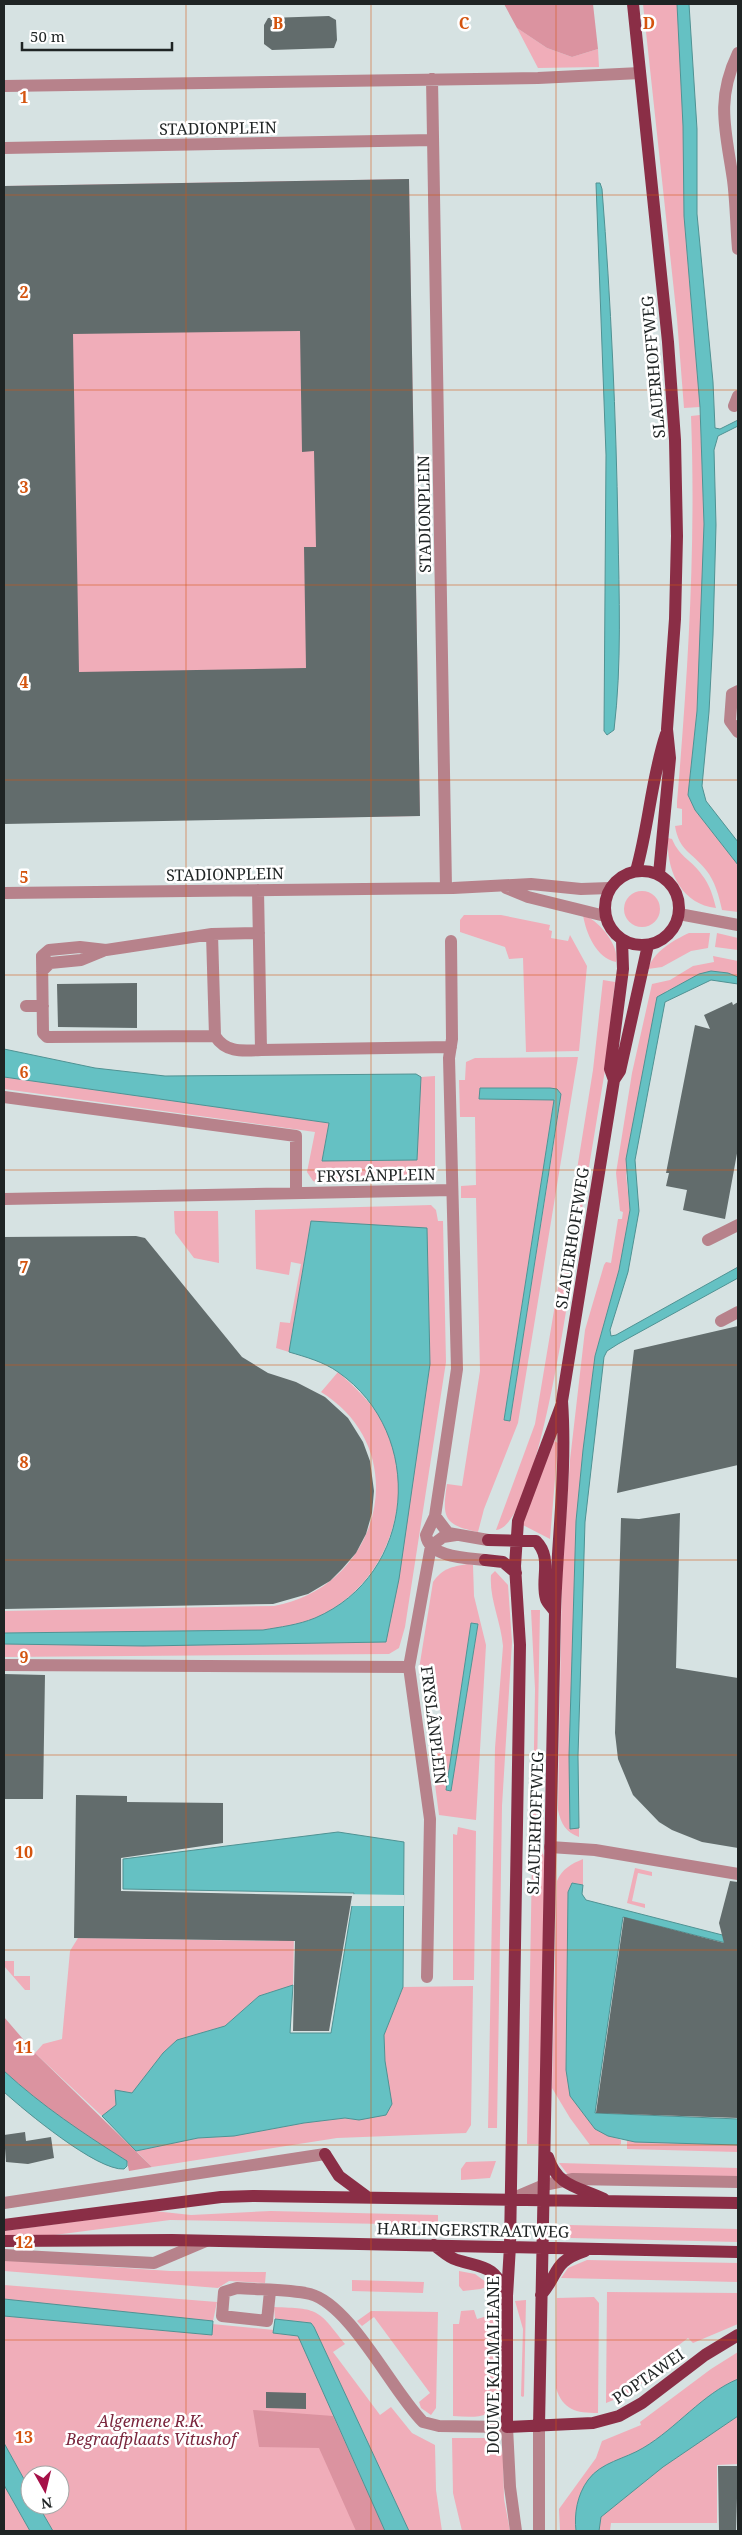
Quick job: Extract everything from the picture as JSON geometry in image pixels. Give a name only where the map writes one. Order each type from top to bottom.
[{"type":"main road","name":"SLAUERHOFFWEG","points":[[633,4],[667,333],[675,440],[675,601],[667,729],[670,758],[659,874]]},
{"type":"main road","name":"SLAUERHOFFWEG","points":[[636,871],[646,830],[658,758],[667,729]]},
{"type":"main road","points":[[636,871],[648,871],[659,874],[671,884],[678,898],[679,914],[674,929],[663,940],[648,945],[635,945],[622,940],[611,930],[605,916],[605,902],[610,888],[621,877],[636,871]]},
{"type":"main road","name":"SLAUERHOFFWEG","points":[[614,1080],[610,1069],[623,969],[622,940]]},
{"type":"main road","name":"SLAUERHOFFWEG","points":[[511,2199],[520,1644],[516,1574],[518,1521],[562,1401],[614,1080],[620,1071],[648,945]]},
{"type":"main road","name":"SLAUERHOFFWEG","points":[[542,2247],[555,1612],[558,1520],[565,1442],[562,1401]]},
{"type":"main road","points":[[488,1540],[536,1541],[541,1546],[546,1566],[546,1599],[555,1612]]},
{"type":"main road","points":[[485,1560],[503,1562],[516,1574]]},
{"type":"main road","points":[[545,2148],[554,2173],[562,2181],[606,2200]]},
{"type":"main road","points":[[325,2154],[339,2176],[366,2196]]},
{"type":"main road","name":"HARLINGERSTRAATWEG","points":[[4,2225],[221,2197],[366,2196],[738,2203]]},
{"type":"main road","name":"DOUWE KALMALEANE","points":[[507,2427],[507,2296],[511,2199]]},
{"type":"main road","name":"HARLINGERSTRAATWEG","points":[[4,2241],[206,2241],[738,2252]]},
{"type":"main road","points":[[434,2245],[456,2260],[488,2269],[500,2279],[507,2296]]},
{"type":"main road","points":[[539,2426],[542,2247]]},
{"type":"main road","points":[[542,2295],[550,2284],[559,2265],[571,2256],[592,2249]]},
{"type":"main road","name":"POPTAWEI","points":[[507,2427],[593,2424],[619,2416],[642,2403],[705,2355],[738,2335]]},
{"type":"street","points":[[738,53],[725,91],[723,124],[733,182],[738,249]]},
{"type":"street","points":[[4,86],[432,79],[640,73]]},
{"type":"street","name":"STADIONPLEIN","points":[[432,79],[446,888]]},
{"type":"street","name":"STADIONPLEIN","points":[[4,148],[434,140]]},
{"type":"street","points":[[738,691],[732,694],[730,721],[738,732]]},
{"type":"street","name":"STADIONPLEIN","points":[[4,893],[446,888],[501,887],[531,884],[580,889],[610,888]]},
{"type":"street","name":"STADIONPLEIN","points":[[501,887],[528,897],[605,916]]},
{"type":"street","points":[[258,890],[260,1050]]},
{"type":"street","points":[[679,914],[738,925]]},
{"type":"street","points":[[215,1036],[47,1037],[43,1033],[42,971],[50,963],[82,960],[106,950],[212,934],[259,934]]},
{"type":"street","points":[[212,934],[215,1036],[226,1048],[236,1051],[451,1047]]},
{"type":"street","points":[[451,941],[452,1190]]},
{"type":"street","points":[[26,1006],[43,1006]]},
{"type":"street","points":[[4,1097],[296,1136],[296,1192]]},
{"type":"street","name":"FRYSLÂNPLEIN","points":[[4,1199],[452,1190],[457,1369],[438,1520],[426,1535],[435,1543],[408,1667],[430,1819],[427,1977]]},
{"type":"street","points":[[708,1240],[738,1225]]},
{"type":"street","points":[[721,1321],[738,1312]]},
{"type":"street","points":[[438,1520],[448,1533],[488,1540]]},
{"type":"street","points":[[435,1543],[456,1535]]},
{"type":"street","points":[[435,1543],[453,1556],[485,1560]]},
{"type":"street","points":[[4,1665],[408,1667]]},
{"type":"street","points":[[550,1847],[596,1850],[738,1874]]},
{"type":"street","points":[[4,2203],[325,2154]]},
{"type":"street","name":"HARLINGERSTRAATWEG","points":[[511,2199],[544,2185],[562,2181],[599,2179],[738,2182]]},
{"type":"street","name":"HARLINGERSTRAATWEG","points":[[4,2255],[154,2264],[206,2241]]},
{"type":"street","points":[[270,2291],[267,2321],[222,2316],[224,2292],[238,2288],[309,2294],[330,2304],[348,2324],[423,2422],[439,2426],[507,2427]]},
{"type":"street","points":[[539,2426],[539,2531]]},
{"type":"street","name":"DOUWE KALMALEANE","points":[[507,2427],[510,2486],[516,2531]]},
{"type":"green space","points":[[643,4],[677,4],[683,126],[684,216],[700,407],[684,408],[677,319]]},
{"type":"green space","points":[[517,28],[547,48],[572,57],[598,49],[599,67],[538,68]]},
{"type":"green space","points":[[409,179],[420,816],[4,823],[4,186]]},
{"type":"green space","points":[[700,415],[704,524],[701,631],[697,711],[688,795],[695,810],[738,865],[738,912],[722,910],[712,879],[701,864],[683,846],[675,826],[682,825],[682,809],[677,808],[677,802],[685,705],[692,561],[691,416]]},
{"type":"green space","points":[[668,838],[672,839],[682,855],[705,879],[716,908],[693,900],[678,884],[670,862]]},
{"type":"green space","points":[[642,891],[654,897],[660,909],[654,921],[642,927],[630,921],[624,909],[630,897]]},
{"type":"green space","points":[[464,915],[501,915],[550,925],[549,930],[552,931],[551,938],[568,941],[570,935],[587,966],[579,1051],[526,1052],[523,958],[509,959],[505,947],[460,932],[460,920]]},
{"type":"green space","points":[[583,915],[602,928],[612,941],[616,962],[603,956],[593,944]]},
{"type":"green space","points":[[689,933],[710,933],[708,948],[691,951],[662,967],[648,969],[660,952]]},
{"type":"green space","points":[[717,933],[738,938],[738,950],[715,947]]},
{"type":"green space","points":[[713,956],[738,961],[738,977],[727,973],[708,973],[666,991],[626,1175],[630,1210],[619,1270],[595,1356],[576,1521],[569,1756],[570,1828],[579,1828],[579,1837],[565,1827],[558,1810],[562,1574],[570,1460],[585,1330],[604,1265],[606,1262],[611,1263],[618,1219],[622,1219],[623,1212],[620,1211],[616,1173],[632,1073],[652,984],[670,980],[693,966],[714,962]]},
{"type":"green space","points":[[603,980],[615,982],[605,1070],[581,1215],[570,1213],[593,1070]]},
{"type":"green space","points":[[578,1057],[518,1423],[484,1509],[478,1532],[451,1522],[445,1512],[447,1484],[462,1486],[480,1371],[476,1198],[461,1198],[461,1186],[476,1185],[475,1117],[460,1117],[459,1080],[465,1080],[466,1062],[475,1058]],"holes":[[[521,1088],[536,1088],[554,1100],[479,1099]],[[554,1100],[560,1104],[510,1421],[504,1420]]]},
{"type":"green space","points":[[435,1076],[435,1169],[429,1174],[419,1175],[419,1181],[318,1183],[313,1181],[307,1172],[315,1132],[4,1089],[4,1077],[329,1123],[322,1161],[417,1160],[421,1077]]},
{"type":"green space","points":[[431,1205],[436,1210],[438,1221],[443,1221],[446,1362],[405,1627],[399,1648],[389,1654],[4,1657],[4,1644],[143,1646],[386,1642],[430,1364],[311,1221],[289,1352],[276,1348],[280,1322],[290,1323],[301,1264],[291,1262],[289,1275],[256,1269],[255,1210]]},
{"type":"green space","points":[[174,1211],[218,1211],[219,1263],[194,1258],[175,1233]]},
{"type":"green space","points":[[564,1251],[575,1253],[549,1405],[525,1491],[511,1519],[496,1530],[535,1424]]},
{"type":"green space","points":[[338,1372],[357,1389],[383,1423],[394,1450],[398,1479],[397,1507],[390,1535],[378,1561],[362,1584],[340,1604],[315,1618],[263,1630],[4,1633],[4,1611],[274,1606],[310,1594],[339,1573],[361,1545],[373,1514],[376,1481],[369,1448],[351,1417],[321,1392]]},
{"type":"green space","points":[[554,1441],[558,1443],[550,1539],[521,1524]]},
{"type":"green space","points":[[473,1565],[474,1596],[486,1645],[476,1820],[439,1815],[431,1754],[445,1752],[443,1738],[429,1739],[428,1732],[443,1730],[437,1685],[422,1687],[419,1669],[433,1582],[444,1571],[452,1567]],"holes":[[[471,1623],[478,1624],[451,1791],[446,1790]]]},
{"type":"green space","points":[[495,1571],[508,1585],[512,1642],[502,1806],[497,2128],[488,2128],[495,1748],[503,1646],[491,1584],[491,1575]]},
{"type":"green space","points":[[531,1610],[540,1610],[536,1824],[545,1861],[539,2144],[527,2144],[535,1689]]},
{"type":"green space","points":[[458,1827],[476,1831],[474,1980],[453,1980],[453,1834],[457,1835]]},
{"type":"green space","points":[[583,1859],[583,1885],[575,1883],[568,1892],[566,2070],[571,2096],[595,2129],[621,2140],[619,2145],[590,2145],[570,2118],[552,2088],[557,1881],[567,1867]]},
{"type":"green space","points":[[635,1868],[652,1872],[652,1876],[638,1873],[632,1901],[645,1904],[645,1908],[627,1903]]},
{"type":"green space","points":[[280,1934],[294,1934],[293,1985],[259,1996],[225,2026],[177,2040],[163,2053],[132,2094],[102,2116],[35,2053],[43,2044],[62,2039],[70,1951],[78,1938],[279,1941]]},
{"type":"green space","points":[[4,1961],[14,1961],[14,1976],[30,1976],[30,1990],[25,1990],[4,1966]]},
{"type":"green space","points":[[473,1986],[471,2125],[466,2133],[337,2138],[152,2167],[136,2151],[198,2138],[234,2136],[304,2123],[345,2118],[359,2120],[385,2061],[384,2035],[403,1987]]},
{"type":"green space","points":[[627,2140],[738,2145],[738,2152],[627,2149]]},
{"type":"green space","points":[[496,2161],[490,2178],[461,2180],[461,2169],[466,2162]]},
{"type":"green space","points":[[559,2163],[738,2168],[738,2176],[569,2176]]},
{"type":"green space","points":[[154,2211],[191,2215],[271,2211],[438,2215],[438,2225],[170,2220],[39,2237],[4,2238],[4,2231]]},
{"type":"green space","points":[[569,2225],[738,2229],[738,2242],[571,2238],[565,2234],[566,2227]]},
{"type":"green space","points":[[4,2260],[170,2271],[266,2272],[265,2283],[229,2281],[218,2288],[4,2271]]},
{"type":"green space","points":[[587,2260],[738,2263],[738,2282],[561,2278],[568,2268]]},
{"type":"green space","points":[[459,2271],[475,2274],[490,2285],[481,2289],[463,2291],[459,2286]]},
{"type":"green space","points":[[352,2280],[424,2282],[423,2293],[352,2291]]},
{"type":"green space","points":[[4,2285],[217,2302],[213,2321],[31,2304],[4,2299]]},
{"type":"green space","points":[[607,2292],[738,2293],[738,2324],[693,2343],[688,2338],[658,2361],[649,2378],[626,2395],[606,2403]]},
{"type":"green space","points":[[594,2297],[599,2303],[598,2413],[571,2409],[562,2401],[556,2388],[557,2298]]},
{"type":"green space","points":[[526,2300],[523,2397],[521,2396],[523,2329],[515,2301]]},
{"type":"green space","points":[[493,2304],[495,2307],[501,2304],[501,2401],[492,2412],[480,2416],[453,2416],[453,2324],[459,2324],[461,2311],[474,2310],[477,2319],[491,2315],[488,2305]]},
{"type":"green space","points":[[274,2307],[309,2310],[322,2317],[345,2344],[333,2352],[380,2415],[391,2407],[412,2433],[435,2445],[436,2490],[442,2531],[409,2531],[314,2327],[311,2323],[275,2319]]},
{"type":"green space","points":[[371,2311],[438,2312],[436,2408],[431,2415],[421,2408],[419,2402],[430,2393],[374,2317],[362,2326],[357,2321]]},
{"type":"green space","name":"Algemene R.K. Begraafplaats Vitushof","points":[[4,2316],[211,2335],[212,2324],[274,2330],[274,2333],[298,2336],[386,2531],[53,2531],[44,2515],[70,2515],[70,2465],[20,2465],[20,2472],[4,2443]]},
{"type":"green space","points":[[738,2352],[738,2379],[713,2393],[643,2448],[606,2465],[593,2474],[584,2486],[579,2498],[575,2518],[576,2531],[560,2531],[559,2509],[596,2458],[602,2441],[641,2425],[640,2422],[711,2369]]},
{"type":"green space","points":[[738,2416],[738,2464],[717,2465],[717,2523],[611,2523],[610,2531],[599,2531],[601,2517],[663,2467]]},
{"type":"green space","points":[[452,2438],[487,2438],[498,2444],[503,2455],[504,2499],[510,2531],[462,2531],[453,2493]]},
{"type":"green space","points":[[4,2485],[30,2531],[4,2531]]},
{"type":"shaded area","points":[[504,4],[593,4],[598,49],[572,57],[547,48],[517,28]]},
{"type":"shaded area","points":[[4,2017],[35,2053],[152,2167],[129,2171],[127,2161],[63,2119],[4,2071]]},
{"type":"shaded area","points":[[253,2410],[333,2416],[385,2531],[356,2531],[319,2448],[259,2447]]},
{"type":"water","points":[[677,4],[689,4],[697,129],[697,214],[713,382],[715,428],[720,429],[738,420],[738,426],[718,436],[714,450],[716,525],[713,635],[709,712],[702,786],[706,801],[738,842],[738,865],[695,810],[688,795],[697,711],[704,524],[700,407],[684,216],[683,126]]},
{"type":"water","points":[[596,183],[600,183],[602,189],[608,274],[618,529],[619,630],[617,705],[614,730],[607,735],[604,731],[606,455]]},
{"type":"water","points":[[711,971],[728,973],[738,977],[738,984],[711,980],[665,1002],[635,1160],[639,1211],[628,1272],[610,1330],[611,1336],[616,1335],[738,1267],[738,1278],[618,1344],[607,1351],[604,1357],[585,1522],[578,1756],[579,1828],[570,1829],[569,1756],[576,1521],[595,1356],[619,1270],[630,1210],[626,1159],[657,997],[699,974]]},
{"type":"water","points":[[4,1049],[95,1068],[165,1076],[416,1074],[421,1077],[417,1160],[322,1161],[329,1123],[4,1077]]},
{"type":"water","points":[[480,1088],[550,1088],[557,1089],[561,1094],[510,1421],[504,1420],[554,1100],[479,1099]]},
{"type":"water","points":[[311,1221],[427,1228],[430,1364],[399,1579],[386,1642],[143,1646],[4,1644],[4,1633],[263,1630],[289,1625],[315,1618],[349,1598],[374,1570],[390,1538],[398,1502],[396,1466],[386,1431],[367,1399],[338,1372],[321,1363],[289,1352]]},
{"type":"water","points":[[471,1623],[478,1624],[451,1791],[446,1790]]},
{"type":"water","points":[[338,1832],[404,1842],[403,1987],[384,2035],[385,2061],[392,2104],[386,2115],[359,2120],[345,2118],[304,2123],[234,2136],[198,2138],[136,2151],[102,2116],[116,2105],[115,2090],[132,2093],[163,2053],[177,2040],[225,2026],[259,1996],[293,1985],[290,2033],[331,2033],[354,1893],[123,1889],[123,1859]]},
{"type":"water","points":[[572,1883],[583,1885],[582,1894],[586,1900],[738,1939],[738,1946],[623,1917],[595,2113],[738,2119],[738,2145],[635,2142],[608,2136],[595,2129],[570,2096],[566,2070],[568,1892]]},
{"type":"water","points":[[4,2071],[64,2119],[127,2161],[127,2166],[124,2169],[112,2167],[97,2160],[80,2151],[44,2125],[4,2092]]},
{"type":"water","points":[[4,2299],[213,2321],[212,2335],[4,2316]]},
{"type":"water","points":[[275,2319],[311,2323],[314,2327],[409,2531],[385,2531],[298,2336],[273,2333]]},
{"type":"water","points":[[738,2379],[738,2416],[663,2467],[601,2517],[599,2531],[576,2531],[575,2518],[579,2498],[584,2486],[593,2474],[606,2465],[643,2448],[713,2393]]},
{"type":"water","points":[[4,2443],[20,2472],[20,2513],[4,2485]]},
{"type":"water","points":[[21,2515],[44,2515],[53,2531],[30,2531]]},
{"type":"pier","points":[[341,1894],[404,1895],[404,1906],[351,1906],[352,1896]]},
{"type":"building","points":[[329,16],[336,20],[337,40],[334,48],[272,50],[264,44],[264,25],[268,18]]},
{"type":"building","points":[[409,179],[420,816],[4,824],[4,186]],"holes":[[[300,331],[302,452],[314,451],[316,547],[304,547],[306,668],[79,672],[73,334]]]},
{"type":"building","points":[[137,983],[137,1028],[58,1027],[57,984]]},
{"type":"building","points":[[732,1002],[733,1005],[738,1002],[738,1148],[725,1219],[683,1210],[687,1190],[666,1186],[669,1173],[666,1173],[695,1025],[710,1029],[704,1015]]},
{"type":"building","points":[[136,1236],[145,1238],[242,1357],[268,1373],[296,1382],[325,1397],[348,1418],[363,1442],[370,1461],[374,1491],[372,1513],[366,1534],[356,1553],[342,1569],[330,1581],[308,1594],[273,1604],[4,1609],[4,1237]]},
{"type":"building","points":[[738,1326],[738,1465],[617,1493],[634,1350]]},
{"type":"building","points":[[680,1513],[676,1668],[738,1678],[738,1848],[702,1842],[672,1830],[659,1822],[633,1795],[618,1759],[615,1733],[621,1518],[639,1519]]},
{"type":"building","points":[[4,1674],[45,1675],[43,1799],[4,1799]]},
{"type":"building","points":[[76,1795],[127,1796],[127,1802],[223,1803],[223,1843],[121,1858],[121,1891],[352,1896],[329,2031],[293,2031],[295,1941],[74,1938]]},
{"type":"building","points":[[730,1881],[738,1882],[738,2118],[596,2113],[624,1917],[724,1943],[719,1923]]},
{"type":"building","points":[[25,2132],[26,2141],[51,2137],[54,2158],[28,2164],[6,2162],[4,2135]]},
{"type":"building","points":[[266,2392],[306,2393],[306,2409],[266,2408]]},
{"type":"building","points":[[718,2466],[738,2466],[736,2531],[719,2531]]}]
